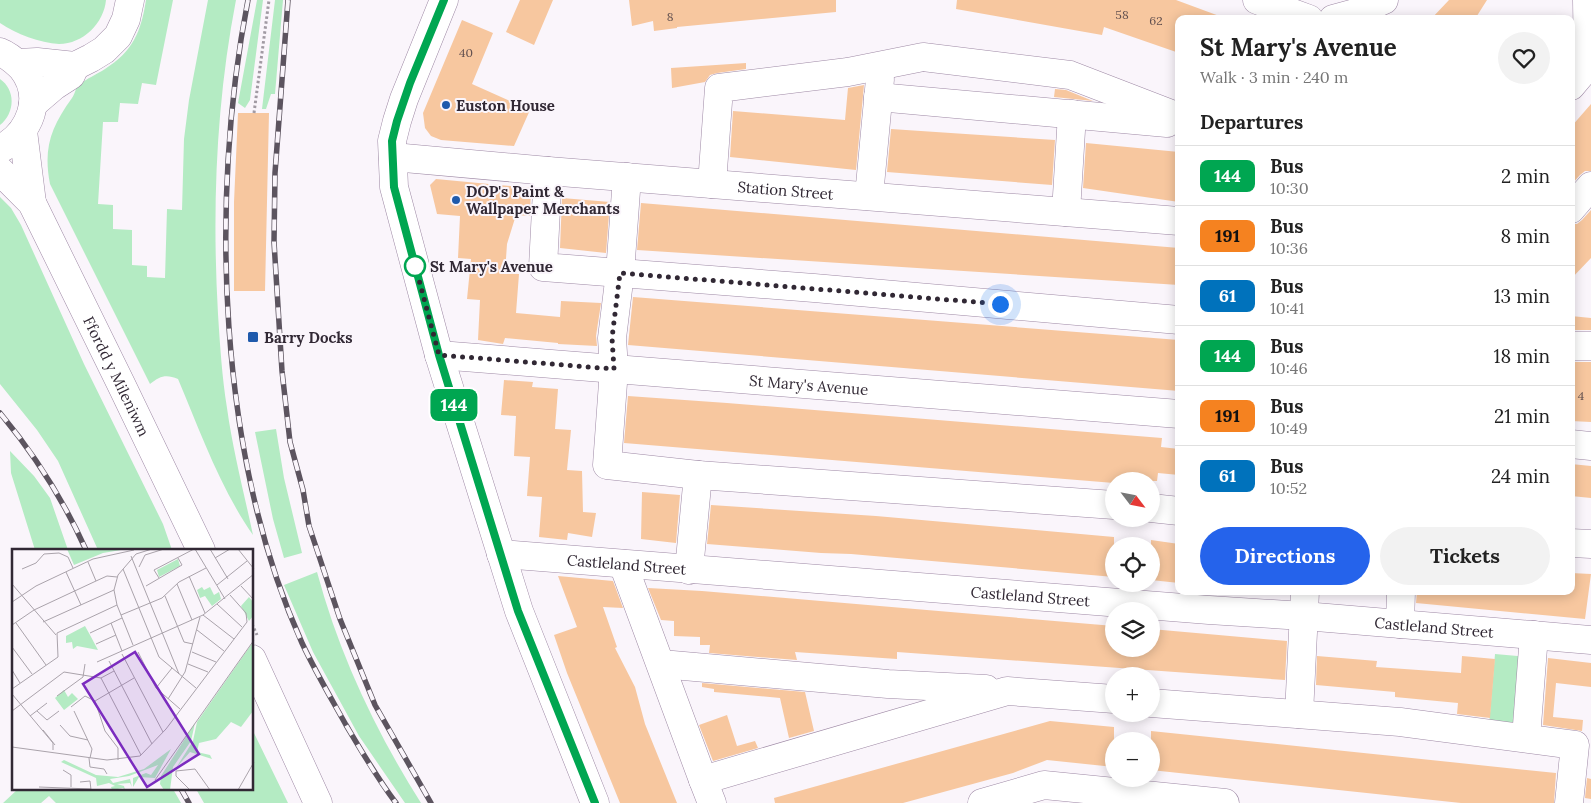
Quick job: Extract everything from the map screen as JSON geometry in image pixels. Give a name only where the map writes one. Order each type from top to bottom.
[{"type":"street","points":[[444,0],[402,106],[392,141],[394,187],[439,355],[518,611],[595,803]]},
{"type":"street","points":[[1256,0],[1298,15]]},
{"type":"street","points":[[1348,15],[1384,0]]},
{"type":"street","points":[[1572,15],[1582,0]]},
{"type":"street","points":[[1575,81],[1588,66],[1586,0]]},
{"type":"street","points":[[9,58],[75,66],[112,44],[123,28],[128,3]]},
{"type":"street","points":[[712,184],[719,88],[848,72],[923,57],[1070,75],[1175,114]]},
{"type":"street","points":[[0,149],[14,142],[24,131],[30,118],[33,104],[30,82],[25,72],[9,58]]},
{"type":"street","points":[[869,196],[881,65]]},
{"type":"street","points":[[33,104],[54,86],[71,76],[75,66]]},
{"type":"street","points":[[878,97],[1175,123]]},
{"type":"street","points":[[1066,212],[1072,114]]},
{"type":"street","name":"Ffordd y Mileniwm","points":[[24,131],[32,203]]},
{"type":"street","name":"Station Street","points":[[393,157],[1175,222]]},
{"type":"street","name":"Ffordd y Mileniwm","points":[[0,170],[32,203],[201,549]]},
{"type":"street","points":[[548,171],[543,267],[814,288],[1175,320]]},
{"type":"street","points":[[627,177],[620,273],[612,338],[614,369],[607,465],[698,475],[1105,504]]},
{"type":"street","points":[[1575,204],[1591,186]]},
{"type":"street","points":[[1575,346],[1591,346]]},
{"type":"street","name":"St Mary's Avenue","points":[[439,355],[1175,414]]},
{"type":"street","points":[[1575,444],[1591,446]]},
{"type":"street","points":[[689,570],[698,475]]},
{"type":"street","points":[[1160,509],[1175,511]]},
{"type":"street","points":[[1575,543],[1591,544]]},
{"type":"street","name":"Castleland Street","points":[[501,554],[689,570],[1209,601],[1304,604],[1400,624],[1534,636],[1590,632]]},
{"type":"street","points":[[623,564],[707,791],[1007,691]]},
{"type":"street","points":[[1400,624],[1401,595]]},
{"type":"street","points":[[1299,714],[1304,604]]},
{"type":"street","points":[[1526,738],[1534,636]]},
{"type":"street","points":[[254,663],[318,803]]},
{"type":"street","points":[[661,664],[888,684],[1105,699]]},
{"type":"street","points":[[1160,703],[1400,722],[1575,745],[1569,803]]},
{"type":"street","points":[[982,803],[1047,794],[1225,803]]},
{"type":"path","points":[[254,113],[269,0]]},
{"type":"green space","points":[[0,0],[106,0],[101,17],[91,31],[76,40],[59,44],[28,37],[0,23]]},
{"type":"green space","points":[[146,0],[173,0],[156,85],[142,83],[138,104],[120,103],[118,122],[103,122],[98,204],[113,205],[113,229],[132,230],[132,265],[147,266],[147,277],[165,278],[167,209],[182,210],[184,139],[189,100],[208,0],[236,0],[224,78],[217,156],[216,275],[225,396],[235,456],[253,535],[230,498],[178,379],[163,377],[150,384],[50,184],[48,149],[54,128],[79,85],[115,62],[129,48],[138,31]]},
{"type":"green space","points":[[257,0],[263,0],[250,100],[245,108],[238,103]]},
{"type":"green space","points":[[275,0],[283,0],[275,94],[271,94],[266,109],[262,109]]},
{"type":"green space","points":[[0,79],[9,89],[12,102],[9,114],[0,125]]},
{"type":"green space","points":[[0,197],[11,208],[21,225],[84,364],[163,524],[172,549],[98,549],[58,461],[37,430],[0,384]]},
{"type":"green space","points":[[276,429],[284,478],[302,553],[284,558],[273,519],[255,432]]},
{"type":"green space","points":[[10,451],[34,476],[50,498],[68,549],[35,549],[11,473]]},
{"type":"green space","points":[[317,572],[336,633],[360,692],[389,748],[421,803],[405,803],[359,736],[313,652],[284,585]]},
{"type":"green space","points":[[1495,654],[1529,657],[1523,728],[1489,725]]},
{"type":"green space","points":[[254,733],[288,803],[204,803],[197,790],[254,790]]},
{"type":"green space","points":[[17,790],[174,790],[181,803],[56,803],[49,796],[41,803],[3,803]]},
{"type":"building","points":[[520,0],[553,0],[534,45],[506,32]]},
{"type":"building","points":[[629,0],[836,0],[836,12],[677,27],[654,31],[653,21],[632,26]]},
{"type":"building","points":[[957,0],[1176,0],[1217,15],[1175,15],[1175,52],[1104,27],[1102,35],[956,9]]},
{"type":"building","points":[[1449,0],[1487,0],[1478,15],[1435,15]]},
{"type":"building","name":"Euston House","points":[[462,20],[493,33],[472,84],[530,110],[514,146],[441,140],[431,136],[425,128],[423,113]]},
{"type":"building","points":[[746,63],[746,69],[717,73],[710,75],[705,82],[672,88],[671,68]]},
{"type":"building","points":[[864,85],[856,170],[730,157],[733,111],[845,120],[848,88]]},
{"type":"building","points":[[1055,89],[1066,90],[1093,101],[1054,97]]},
{"type":"building","points":[[1591,104],[1591,171],[1585,171],[1575,181],[1575,122]]},
{"type":"building","points":[[238,113],[269,113],[265,291],[234,291],[234,202]]},
{"type":"building","points":[[891,129],[1055,140],[1052,185],[887,172]]},
{"type":"building","points":[[1086,143],[1175,152],[1175,201],[1083,188]]},
{"type":"building","points":[[436,179],[531,188],[530,216],[516,215],[507,244],[505,273],[519,274],[516,313],[560,317],[561,301],[601,303],[596,336],[597,346],[505,338],[503,344],[478,340],[480,300],[467,299],[471,259],[458,258],[460,216],[437,214],[430,185]]},
{"type":"building","points":[[562,198],[610,202],[606,253],[560,248]]},
{"type":"building","points":[[641,203],[1175,248],[1175,285],[637,250]]},
{"type":"building","points":[[1591,210],[1591,258],[1575,275],[1575,224],[1582,220]]},
{"type":"building","points":[[633,297],[1175,340],[1175,391],[628,345]]},
{"type":"building","points":[[1575,316],[1591,318],[1591,330],[1575,330]]},
{"type":"building","points":[[1575,362],[1591,362],[1591,422],[1575,421]]},
{"type":"building","points":[[504,380],[533,382],[532,387],[558,389],[555,429],[571,430],[567,470],[582,471],[583,512],[596,513],[592,537],[568,533],[567,540],[539,537],[542,497],[527,496],[530,457],[514,456],[516,416],[501,415]]},
{"type":"building","points":[[628,396],[1162,438],[1161,447],[1175,449],[1175,475],[1160,472],[1105,472],[1105,482],[624,443]]},
{"type":"building","points":[[1575,464],[1591,466],[1591,498],[1575,496]]},
{"type":"building","points":[[642,492],[680,495],[676,543],[641,539]]},
{"type":"building","points":[[711,505],[876,516],[1114,537],[1105,537],[1105,576],[851,554],[707,544]]},
{"type":"building","points":[[1160,541],[1175,543],[1175,583],[1160,581]]},
{"type":"building","points":[[1575,573],[1591,574],[1585,619],[1416,603],[1417,595],[1575,595]]},
{"type":"building","points":[[558,576],[613,581],[623,608],[603,607],[617,647],[615,648],[635,687],[645,724],[677,803],[620,803],[567,673],[554,635],[577,627]]},
{"type":"building","points":[[648,588],[1105,625],[1105,657],[1160,657],[1160,630],[1287,641],[1285,680],[1160,671],[1160,667],[1105,667],[897,652],[897,659],[795,652],[797,660],[709,653],[710,645],[700,645],[700,637],[674,636],[674,621],[661,620]]},
{"type":"building","points":[[1317,656],[1377,661],[1376,667],[1461,673],[1462,656],[1495,659],[1490,718],[1457,714],[1458,703],[1395,697],[1395,692],[1316,685]]},
{"type":"building","points":[[1548,658],[1591,663],[1591,687],[1556,683],[1553,717],[1583,720],[1582,731],[1543,725]]},
{"type":"building","points":[[702,683],[805,692],[814,731],[789,738],[780,698],[714,692],[714,689],[702,687]]},
{"type":"building","points":[[727,715],[737,746],[755,741],[758,748],[713,761],[699,725]]},
{"type":"building","points":[[1050,721],[1114,727],[1114,732],[1105,732],[1105,766],[1047,760],[1013,773],[903,803],[775,803],[774,798]]},
{"type":"building","points":[[1151,731],[1556,773],[1554,803],[1461,803],[1160,771],[1160,732]]},
{"type":"building","points":[[1587,778],[1591,779],[1591,799],[1585,798]]},
{"type":"railway","points":[[248,0],[236,77],[228,159],[226,242],[229,326],[238,410],[253,492],[274,570],[302,643],[346,725],[396,803]]},
{"type":"railway","points":[[288,0],[275,173],[274,242],[282,371],[290,442],[303,490],[309,526],[340,619],[375,705],[431,803]]},
{"type":"railway","points":[[0,413],[48,479],[86,549]]},
{"type":"railway","points":[[182,790],[189,803]]},
{"type":"bus line","name":"144","points":[[444,0],[410,83],[397,121],[392,141],[394,187],[439,355],[518,611],[595,803]]},
{"type":"place","name":"Euston House","points":[[446,105]]},
{"type":"place","name":"DOP's Paint & Wallpaper Merchants","points":[[456,200]]},
{"type":"place","name":"St Mary's Avenue","points":[[415,266]]},
{"type":"place","name":"Barry Docks","points":[[253,337]]},
{"type":"route","points":[[415,266],[414,261],[439,355],[614,369],[612,338],[620,273],[1000,304]]}]
